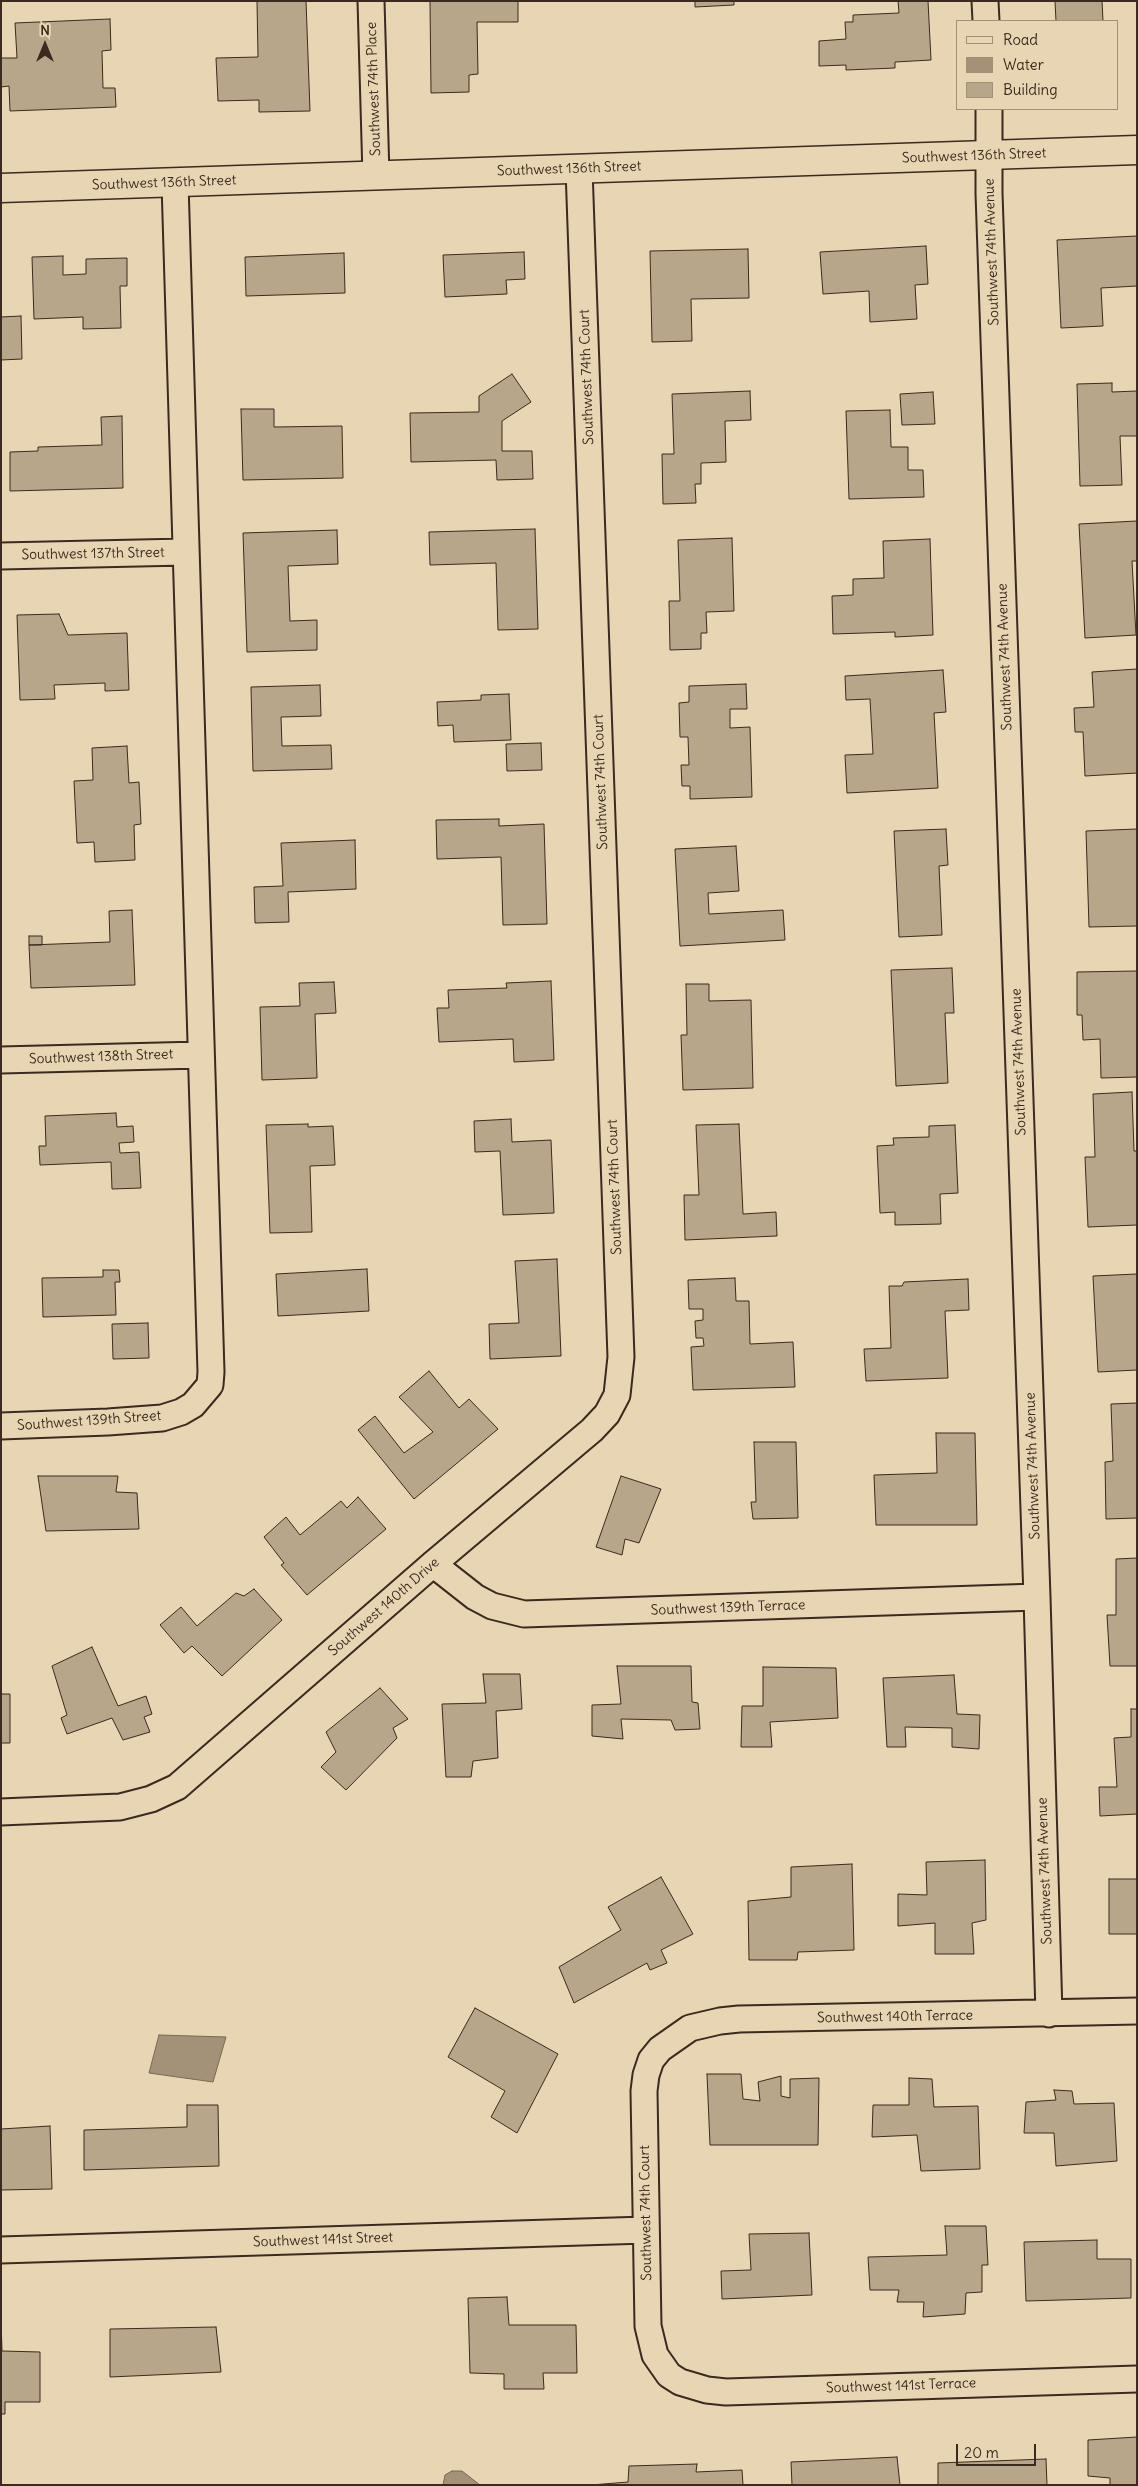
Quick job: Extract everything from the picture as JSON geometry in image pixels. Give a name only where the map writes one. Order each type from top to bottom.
[{"type":"street","name":"Southwest 74th Place","points":[[371,1],[376,176]]},
{"type":"street","points":[[985,1],[986,20]]},
{"type":"street","name":"Southwest 74th Avenue","points":[[989,110],[1049,2014]]},
{"type":"street","name":"Southwest 136th Street","points":[[1,188],[1137,150]]},
{"type":"street","name":"Southwest 74th Court","points":[[579,169],[620,1347],[617,1395]]},
{"type":"street","points":[[175,182],[200,1054]]},
{"type":"street","name":"Southwest 137th Street","points":[[1,556],[185,552]]},
{"type":"street","name":"Southwest 138th Street","points":[[1,1060],[200,1054]]},
{"type":"street","name":"Southwest 139th Street","points":[[1,1426],[162,1418],[182,1412],[201,1398],[210,1384],[200,1054]]},
{"type":"street","name":"Southwest 140th Drive","points":[[1,1812],[95,1809],[139,1803],[170,1790],[191,1777],[433,1564],[592,1430],[607,1414],[617,1395]]},
{"type":"street","name":"Southwest 139th Terrace","points":[[433,1564],[475,1597],[492,1606],[524,1614],[1037,1597]]},
{"type":"street","name":"Southwest 140th Terrace","points":[[660,2049],[690,2028],[739,2019],[1137,2011]]},
{"type":"street","name":"Southwest 74th Court","points":[[660,2049],[651,2060],[646,2075],[644,2091],[646,2230],[650,2340],[654,2355],[669,2375]]},
{"type":"street","name":"Southwest 141st Street","points":[[1,2250],[646,2230]]},
{"type":"street","name":"Southwest 141st Terrace","points":[[669,2375],[693,2387],[726,2392],[1137,2379]]},
{"type":"water","points":[[159,2035],[226,2037],[213,2082],[149,2073]]},
{"type":"water","points":[[452,2471],[462,2471],[480,2485],[443,2485],[445,2475]]},
{"type":"building","points":[[257,1],[306,1],[310,111],[259,112],[259,100],[218,101],[216,58],[258,57]]},
{"type":"building","points":[[430,1],[518,1],[518,22],[477,22],[478,74],[469,75],[469,92],[431,93]]},
{"type":"building","points":[[695,1],[734,1],[734,5],[695,7]]},
{"type":"building","points":[[898,1],[928,1],[931,60],[895,62],[895,68],[846,70],[846,65],[819,66],[819,41],[846,39],[845,22],[853,22],[853,15],[899,13]]},
{"type":"building","points":[[1055,1],[1102,1],[1103,20],[1056,20]]},
{"type":"building","points":[[110,19],[111,50],[102,51],[103,88],[115,88],[116,107],[10,111],[9,86],[1,87],[1,58],[17,58],[15,23]]},
{"type":"building","points":[[1137,236],[1137,286],[1101,288],[1103,326],[1061,328],[1057,240]]},
{"type":"building","points":[[926,246],[928,284],[915,285],[917,319],[870,322],[869,291],[823,294],[820,252]]},
{"type":"building","points":[[748,249],[749,298],[691,299],[692,341],[652,342],[650,251]]},
{"type":"building","points":[[524,252],[525,279],[506,280],[507,294],[445,297],[443,255]]},
{"type":"building","points":[[344,253],[345,293],[246,296],[245,257]]},
{"type":"building","points":[[63,256],[63,275],[86,274],[86,259],[127,258],[127,286],[120,286],[121,328],[83,329],[83,317],[34,319],[32,257]]},
{"type":"building","points":[[21,316],[22,359],[1,360],[1,317]]},
{"type":"building","points":[[512,374],[531,402],[502,421],[502,451],[532,451],[533,479],[497,480],[496,460],[411,462],[410,413],[479,412],[479,396]]},
{"type":"building","points":[[1112,383],[1112,392],[1137,391],[1137,436],[1120,436],[1122,485],[1080,486],[1077,384]]},
{"type":"building","points":[[750,391],[751,420],[725,421],[726,462],[701,463],[701,484],[695,484],[696,503],[663,504],[662,454],[674,454],[672,394]]},
{"type":"building","points":[[933,392],[935,424],[902,425],[900,394]]},
{"type":"building","points":[[241,409],[274,409],[274,427],[342,426],[343,478],[243,480]]},
{"type":"building","points":[[890,410],[891,447],[908,447],[908,470],[923,470],[924,497],[849,499],[846,411]]},
{"type":"building","points":[[122,416],[123,488],[10,491],[10,452],[38,451],[38,447],[102,445],[101,417]]},
{"type":"building","points":[[1137,521],[1137,561],[1132,561],[1136,635],[1085,638],[1079,524]]},
{"type":"building","points":[[535,529],[538,629],[498,630],[496,563],[430,565],[429,532]]},
{"type":"building","points":[[337,530],[338,564],[288,566],[290,621],[317,620],[317,650],[247,652],[243,533]]},
{"type":"building","points":[[732,538],[734,611],[706,612],[707,633],[701,633],[701,649],[670,650],[669,601],[680,601],[678,540]]},
{"type":"building","points":[[930,539],[933,635],[895,637],[895,632],[833,634],[832,596],[853,595],[853,579],[884,578],[883,541]]},
{"type":"building","points":[[59,614],[68,635],[127,633],[129,690],[105,691],[105,683],[54,685],[55,699],[20,700],[17,615]]},
{"type":"building","points":[[1137,669],[1137,773],[1085,776],[1083,732],[1075,732],[1074,708],[1094,707],[1092,672]]},
{"type":"building","points":[[943,670],[946,712],[934,713],[938,788],[847,793],[845,755],[873,754],[870,699],[846,700],[845,676]]},
{"type":"building","points":[[746,684],[747,709],[730,709],[730,728],[750,727],[752,797],[690,799],[690,786],[682,786],[681,765],[689,765],[688,737],[680,737],[679,703],[689,702],[689,686]]},
{"type":"building","points":[[320,685],[321,716],[281,717],[282,746],[331,745],[332,769],[253,771],[251,687]]},
{"type":"building","points":[[509,694],[511,740],[454,742],[453,725],[438,726],[437,702],[481,700],[481,695]]},
{"type":"building","points":[[541,743],[542,770],[507,771],[506,744]]},
{"type":"building","points":[[127,746],[129,783],[139,782],[141,824],[134,825],[135,860],[95,862],[94,842],[77,843],[74,781],[93,780],[92,748]]},
{"type":"building","points":[[499,819],[499,826],[544,824],[547,924],[503,925],[501,857],[437,859],[436,820]]},
{"type":"building","points":[[946,829],[948,865],[939,866],[942,935],[899,937],[894,831]]},
{"type":"building","points":[[1137,829],[1137,926],[1089,927],[1086,831]]},
{"type":"building","points":[[355,840],[356,889],[288,892],[289,922],[255,923],[254,887],[283,886],[281,843]]},
{"type":"building","points":[[736,846],[739,891],[708,893],[709,914],[783,910],[785,940],[680,946],[675,849]]},
{"type":"building","points":[[132,910],[135,985],[31,988],[29,945],[110,942],[109,911]]},
{"type":"building","points":[[29,936],[42,936],[42,945],[29,945]]},
{"type":"building","points":[[952,968],[954,1013],[945,1013],[948,1083],[896,1086],[891,970]]},
{"type":"building","points":[[1137,971],[1137,1077],[1101,1078],[1100,1039],[1083,1040],[1082,1015],[1077,1015],[1077,972]]},
{"type":"building","points":[[551,981],[554,1060],[514,1062],[513,1039],[439,1042],[437,1008],[449,1008],[448,990],[507,988],[506,983]]},
{"type":"building","points":[[334,982],[336,1013],[315,1014],[317,1078],[262,1080],[260,1007],[300,1006],[299,983]]},
{"type":"building","points":[[686,984],[709,984],[709,1001],[751,1000],[753,1088],[683,1090],[681,1035],[687,1035]]},
{"type":"building","points":[[1132,1092],[1134,1151],[1137,1151],[1137,1225],[1088,1227],[1085,1157],[1095,1157],[1093,1094]]},
{"type":"building","points":[[116,1113],[117,1127],[133,1126],[134,1142],[119,1143],[120,1153],[139,1152],[141,1188],[112,1189],[111,1162],[40,1165],[39,1146],[46,1146],[45,1116]]},
{"type":"building","points":[[511,1119],[512,1142],[551,1140],[554,1213],[503,1215],[500,1151],[475,1152],[474,1121]]},
{"type":"building","points":[[308,1124],[308,1127],[333,1126],[335,1165],[310,1166],[312,1232],[270,1233],[266,1125]]},
{"type":"building","points":[[739,1124],[743,1214],[776,1212],[777,1236],[685,1240],[684,1195],[699,1195],[696,1125]]},
{"type":"building","points":[[955,1125],[958,1193],[940,1194],[941,1224],[895,1225],[895,1212],[880,1213],[877,1146],[894,1145],[893,1138],[929,1137],[929,1126]]},
{"type":"building","points":[[557,1259],[561,1356],[490,1359],[489,1324],[519,1323],[515,1261]]},
{"type":"building","points":[[367,1269],[369,1311],[278,1316],[276,1274]]},
{"type":"building","points":[[103,1270],[119,1270],[120,1282],[115,1282],[116,1315],[43,1317],[42,1278],[103,1277]]},
{"type":"building","points":[[1137,1274],[1137,1370],[1098,1372],[1093,1276]]},
{"type":"building","points":[[735,1278],[736,1301],[749,1301],[750,1344],[793,1342],[795,1387],[693,1390],[691,1347],[704,1346],[703,1338],[696,1338],[695,1321],[703,1320],[703,1309],[689,1309],[688,1280]]},
{"type":"building","points":[[968,1279],[969,1310],[945,1311],[948,1378],[866,1381],[864,1349],[891,1348],[889,1286],[902,1286],[904,1282]]},
{"type":"building","points":[[148,1323],[149,1358],[113,1359],[112,1324]]},
{"type":"building","points":[[429,1371],[459,1408],[469,1399],[498,1429],[414,1499],[358,1430],[375,1416],[404,1453],[433,1432],[399,1397]]},
{"type":"building","points":[[1137,1403],[1137,1518],[1106,1519],[1105,1462],[1113,1461],[1111,1404]]},
{"type":"building","points":[[936,1433],[975,1433],[977,1525],[876,1525],[874,1475],[937,1473]]},
{"type":"building","points":[[754,1442],[796,1442],[798,1518],[753,1519],[751,1502],[756,1502]]},
{"type":"building","points":[[38,1476],[118,1476],[116,1492],[137,1493],[139,1529],[46,1531]]},
{"type":"building","points":[[621,1476],[661,1489],[639,1543],[625,1539],[622,1555],[596,1547]]},
{"type":"building","points":[[358,1497],[386,1529],[307,1595],[281,1565],[284,1563],[264,1537],[286,1517],[300,1535],[341,1501],[347,1508]]},
{"type":"building","points":[[1137,1558],[1137,1666],[1110,1666],[1107,1615],[1116,1615],[1116,1559]]},
{"type":"building","points":[[254,1589],[282,1620],[222,1676],[192,1646],[184,1653],[160,1625],[181,1607],[197,1626],[236,1593],[244,1596]]},
{"type":"building","points":[[92,1647],[118,1706],[146,1696],[152,1714],[144,1717],[150,1732],[123,1740],[112,1718],[67,1734],[61,1718],[67,1715],[52,1666]]},
{"type":"building","points":[[617,1666],[691,1666],[692,1702],[698,1703],[700,1729],[675,1730],[671,1720],[621,1719],[623,1739],[592,1736],[592,1705],[621,1704]]},
{"type":"building","points":[[763,1667],[836,1668],[838,1718],[770,1722],[772,1747],[741,1747],[742,1706],[763,1706]]},
{"type":"building","points":[[483,1674],[520,1674],[522,1709],[496,1711],[498,1758],[473,1761],[471,1777],[446,1777],[442,1704],[486,1703]]},
{"type":"building","points":[[954,1675],[957,1714],[980,1715],[979,1749],[952,1747],[952,1728],[905,1727],[906,1747],[887,1747],[883,1678]]},
{"type":"building","points":[[380,1688],[408,1719],[393,1728],[397,1738],[346,1790],[321,1767],[336,1752],[326,1732]]},
{"type":"building","points":[[1,1694],[10,1694],[10,1743],[1,1743]]},
{"type":"building","points":[[1131,1709],[1137,1709],[1137,1814],[1100,1816],[1099,1787],[1117,1787],[1114,1738],[1131,1737]]},
{"type":"building","points":[[985,1860],[986,1920],[972,1923],[974,1954],[935,1954],[935,1923],[898,1926],[898,1894],[927,1895],[926,1862]]},
{"type":"building","points":[[852,1864],[854,1950],[798,1952],[797,1960],[749,1960],[748,1901],[791,1897],[791,1867]]},
{"type":"building","points":[[661,1877],[693,1934],[661,1950],[667,1963],[650,1970],[647,1963],[574,2003],[559,1967],[621,1930],[608,1907]]},
{"type":"building","points":[[1109,1879],[1137,1879],[1137,1934],[1109,1934]]},
{"type":"building","points":[[475,2008],[558,2054],[517,2133],[491,2117],[505,2091],[448,2057]]},
{"type":"building","points":[[707,2074],[741,2074],[743,2099],[760,2101],[758,2082],[781,2076],[781,2096],[790,2098],[790,2079],[819,2078],[818,2145],[710,2145]]},
{"type":"building","points":[[909,2078],[932,2079],[934,2107],[978,2106],[980,2169],[921,2171],[917,2135],[872,2137],[873,2105],[909,2105]]},
{"type":"building","points":[[1054,2090],[1072,2091],[1074,2104],[1114,2103],[1117,2161],[1056,2166],[1054,2133],[1024,2133],[1026,2102],[1056,2100]]},
{"type":"building","points":[[187,2105],[218,2105],[219,2166],[84,2170],[84,2130],[187,2127]]},
{"type":"building","points":[[50,2126],[52,2189],[1,2190],[1,2129]]},
{"type":"building","points":[[945,2226],[986,2226],[988,2265],[982,2265],[982,2292],[966,2293],[965,2314],[923,2317],[924,2302],[897,2302],[899,2290],[870,2290],[868,2257],[947,2255]]},
{"type":"building","points":[[809,2233],[812,2295],[722,2299],[721,2271],[751,2270],[749,2234]]},
{"type":"building","points":[[1097,2240],[1097,2259],[1131,2259],[1131,2298],[1026,2301],[1024,2242]]},
{"type":"building","points":[[507,2297],[509,2325],[576,2325],[577,2373],[543,2373],[544,2389],[504,2389],[504,2374],[470,2373],[468,2298]]},
{"type":"building","points":[[1,2319],[2,2351],[40,2352],[40,2402],[5,2402],[5,2414],[1,2414]]},
{"type":"building","points":[[216,2327],[221,2372],[110,2377],[110,2329]]},
{"type":"building","points":[[1137,2437],[1137,2485],[1110,2485],[1110,2478],[1088,2476],[1088,2440]]},
{"type":"building","points":[[897,2457],[900,2485],[792,2485],[791,2462]]},
{"type":"building","points":[[1046,2459],[1047,2485],[938,2485],[938,2463]]},
{"type":"building","points":[[697,2464],[696,2472],[742,2470],[743,2485],[591,2485],[628,2482],[629,2466]]}]
